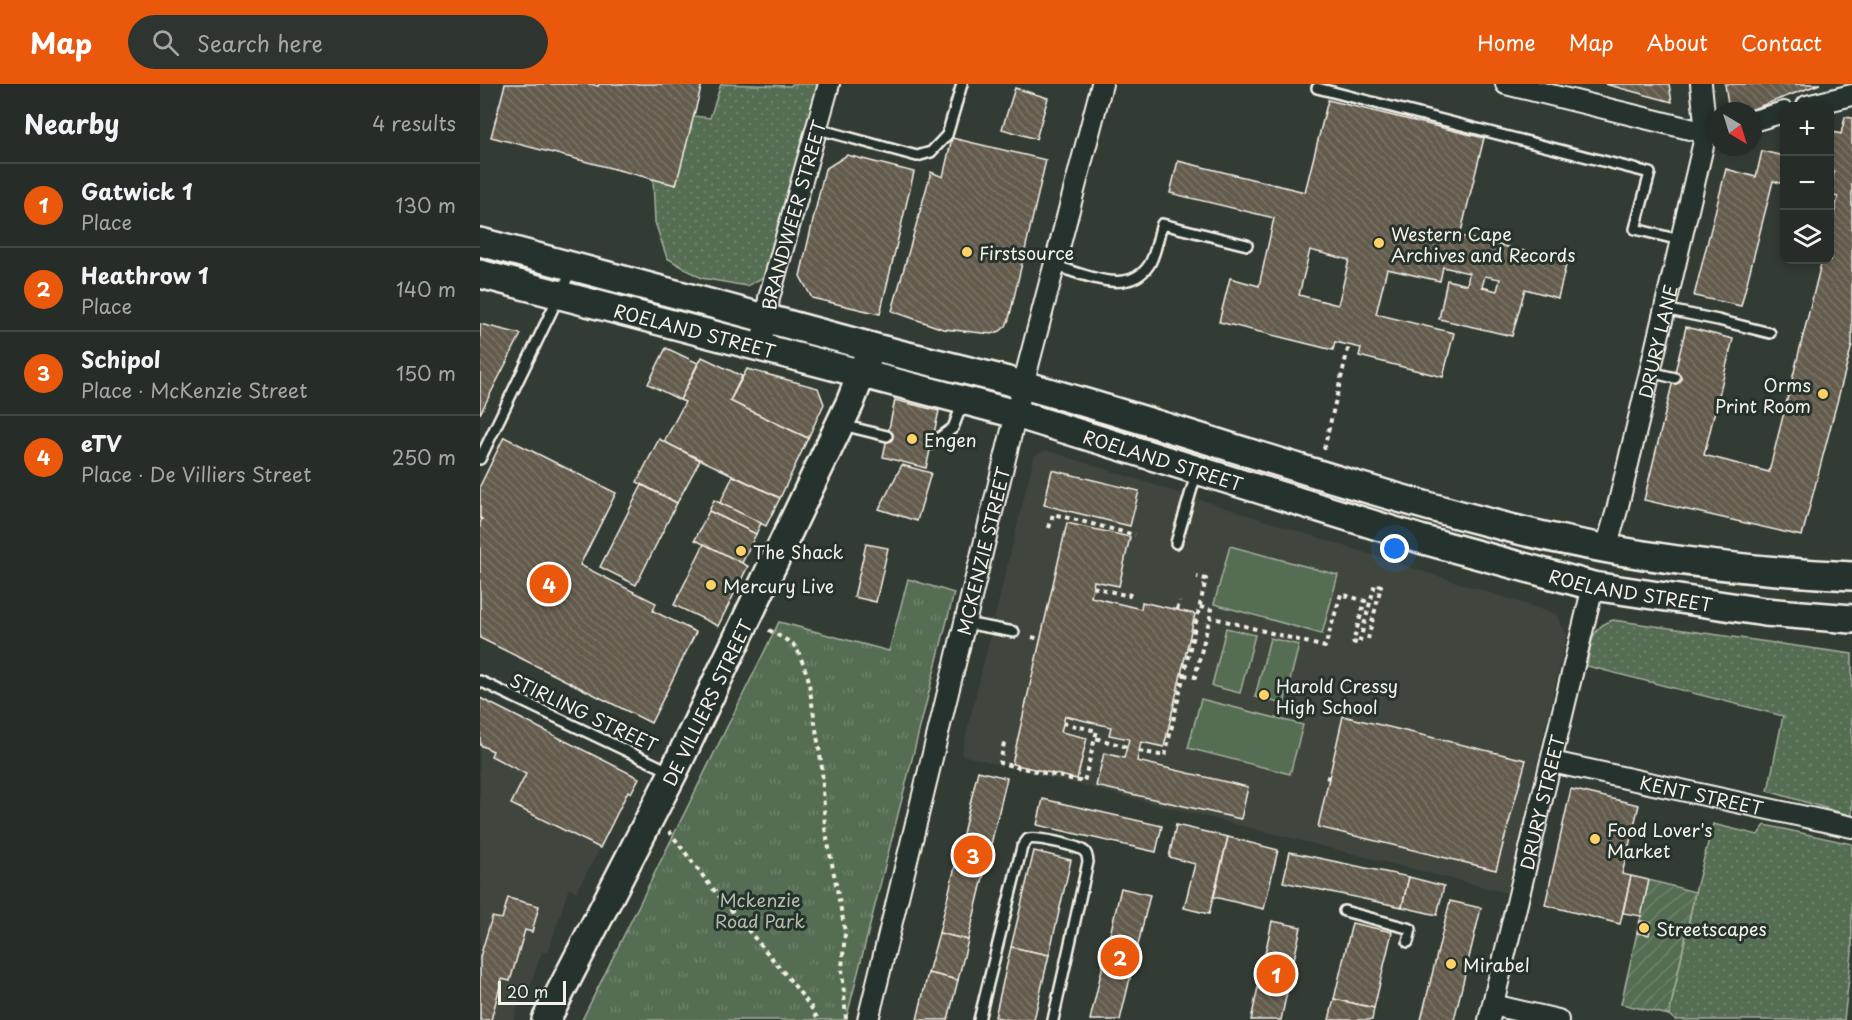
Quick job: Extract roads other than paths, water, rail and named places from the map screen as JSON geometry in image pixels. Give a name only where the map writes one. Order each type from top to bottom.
[{"type":"main road","name":"ROELAND STREET","points":[[480,242],[1023,384],[1489,523],[1663,558],[1801,574],[1852,576]]},
{"type":"main road","name":"ROELAND STREET","points":[[480,274],[1016,414],[1420,539],[1593,586],[1765,612],[1852,619]]},
{"type":"main road","name":"DE VILLIERS STREET","points":[[546,1020],[673,772],[840,424],[871,346]]},
{"type":"street","name":"BRANDWEER STREET","points":[[760,346],[769,298],[829,84]]},
{"type":"street","name":"MCKENZIE STREET","points":[[868,1020],[1023,384],[1102,84]]},
{"type":"street","points":[[1506,84],[1708,130]]},
{"type":"street","name":"DRURY LANE","points":[[1701,84],[1708,114]]},
{"type":"street","points":[[1823,102],[1852,95]]},
{"type":"street","points":[[1762,118],[1780,113]]},
{"type":"street","name":"DRURY LANE","points":[[1606,548],[1617,510],[1680,240],[1708,145]]},
{"type":"street","name":"DRURY STREET","points":[[1491,1013],[1593,586]]},
{"type":"street","name":"KENT STREET","points":[[1552,762],[1852,827]]},
{"type":"street","points":[[1491,1013],[1558,1020]]},
{"type":"lane","points":[[818,129],[917,156],[931,152],[948,135],[962,84]]},
{"type":"lane","points":[[1317,88],[1650,173],[1635,230],[1680,240]]},
{"type":"lane","points":[[1053,266],[1115,283],[1138,278],[1151,263],[1162,224],[1247,245]]},
{"type":"lane","points":[[480,459],[573,267]]},
{"type":"lane","points":[[1664,309],[1770,333]]},
{"type":"lane","points":[[1650,372],[1675,378]]},
{"type":"lane","points":[[931,444],[953,428],[964,400]]},
{"type":"lane","points":[[840,424],[887,436]]},
{"type":"lane","points":[[1176,543],[1197,469]]},
{"type":"lane","points":[[965,623],[1014,632]]},
{"type":"lane","name":"STIRLING STREET","points":[[480,681],[673,772]]},
{"type":"lane","points":[[979,1020],[1022,847],[1028,839],[1035,838],[1081,849],[1087,856],[1088,862],[1053,1020]]},
{"type":"lane","points":[[1344,911],[1411,929],[1408,942]]},
{"type":"place","name":"Western Cape Archives and Records","points":[[1379,243]]},
{"type":"place","name":"Firstsource","points":[[967,252]]},
{"type":"place","name":"Orms Print Room","points":[[1823,394]]},
{"type":"place","name":"Engen","points":[[912,439]]},
{"type":"place","name":"The Shack","points":[[741,551]]},
{"type":"place","name":"eTV","points":[[549,584]]},
{"type":"place","name":"Mercury Live","points":[[711,585]]},
{"type":"place","name":"Harold Cressy High School","points":[[1264,695]]},
{"type":"place","name":"Food Lover's Market","points":[[1595,839]]},
{"type":"place","name":"Schipol","points":[[973,855]]},
{"type":"place","name":"Streetscapes","points":[[1644,928]]},
{"type":"place","name":"Heathrow 1","points":[[1120,957]]},
{"type":"place","name":"Mirabel","points":[[1451,964]]},
{"type":"place","name":"Gatwick 1","points":[[1276,974]]},
{"type":"park label","name":"Mckenzie Road Park","points":[[760,909]]}]
